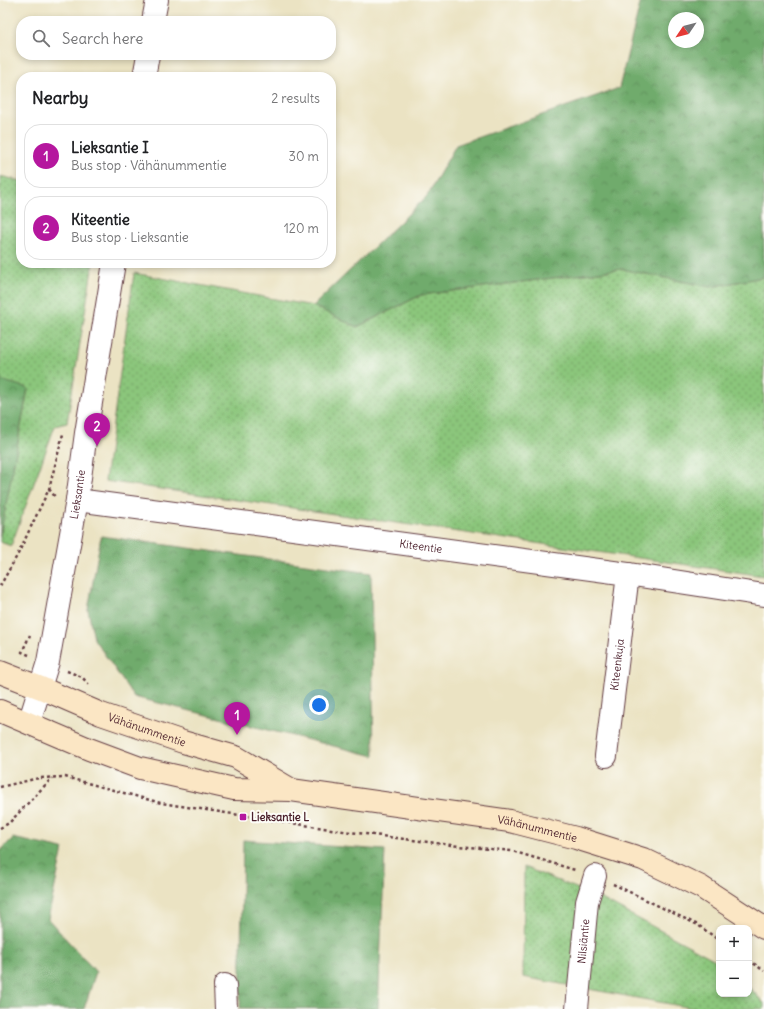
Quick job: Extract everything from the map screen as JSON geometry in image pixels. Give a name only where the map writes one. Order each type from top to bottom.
[{"type":"main road","name":"Vähänummentie","points":[[0,672],[101,714],[182,742],[236,757],[291,790]]},
{"type":"main road","name":"Vähänummentie","points":[[0,712],[89,749],[140,768],[234,789],[291,790],[510,821],[576,838],[643,859],[701,887],[764,928]]},
{"type":"street","points":[[154,16],[157,0]]},
{"type":"street","points":[[145,72],[147,60]]},
{"type":"street","name":"Lieksantie","points":[[29,723],[48,662],[77,500],[86,433],[113,268]]},
{"type":"street","name":"Kiteentie","points":[[77,500],[628,574],[764,595]]},
{"type":"street","name":"Kiteenkuja","points":[[606,756],[628,574]]},
{"type":"street","name":"Nilsiäntie","points":[[577,1009],[587,902],[595,876]]},
{"type":"street","points":[[225,985],[226,1009]]},
{"type":"path","points":[[0,586],[18,554],[49,489],[64,432],[86,433]]},
{"type":"path","points":[[0,787],[39,778],[65,777],[168,805],[350,832],[459,846],[512,851],[595,876],[698,925],[716,938]]},
{"type":"path","points":[[0,828],[9,823],[52,778]]},
{"type":"path","points":[[750,961],[764,971]]},
{"type":"green space","points":[[641,0],[764,0],[764,277],[710,287],[622,269],[421,295],[357,327],[313,306],[427,196],[456,145],[619,88]]},
{"type":"green space","points":[[0,176],[16,180],[16,268],[92,268],[67,423],[55,426],[11,546],[0,542],[0,536],[28,389],[0,380]]},
{"type":"green space","points":[[622,269],[710,287],[764,277],[764,576],[105,481],[134,273],[313,306],[357,327],[421,295]]},
{"type":"green space","points":[[0,380],[28,388],[0,536]]},
{"type":"green space","points":[[101,536],[371,573],[374,756],[134,697],[94,639],[88,610]]},
{"type":"green space","points":[[13,838],[63,849],[48,919],[96,972],[84,1009],[0,1009],[0,851]]},
{"type":"green space","points":[[243,840],[385,850],[378,1009],[240,1008]]},
{"type":"green space","points":[[524,867],[596,896],[716,960],[716,997],[752,997],[752,990],[764,1003],[764,1009],[697,1009],[523,977]]},
{"type":"place","name":"Kiteentie","points":[[97,446]]},
{"type":"place","name":"Lieksantie I","points":[[237,735]]},
{"type":"place","name":"Lieksantie L","points":[[243,817]]}]
